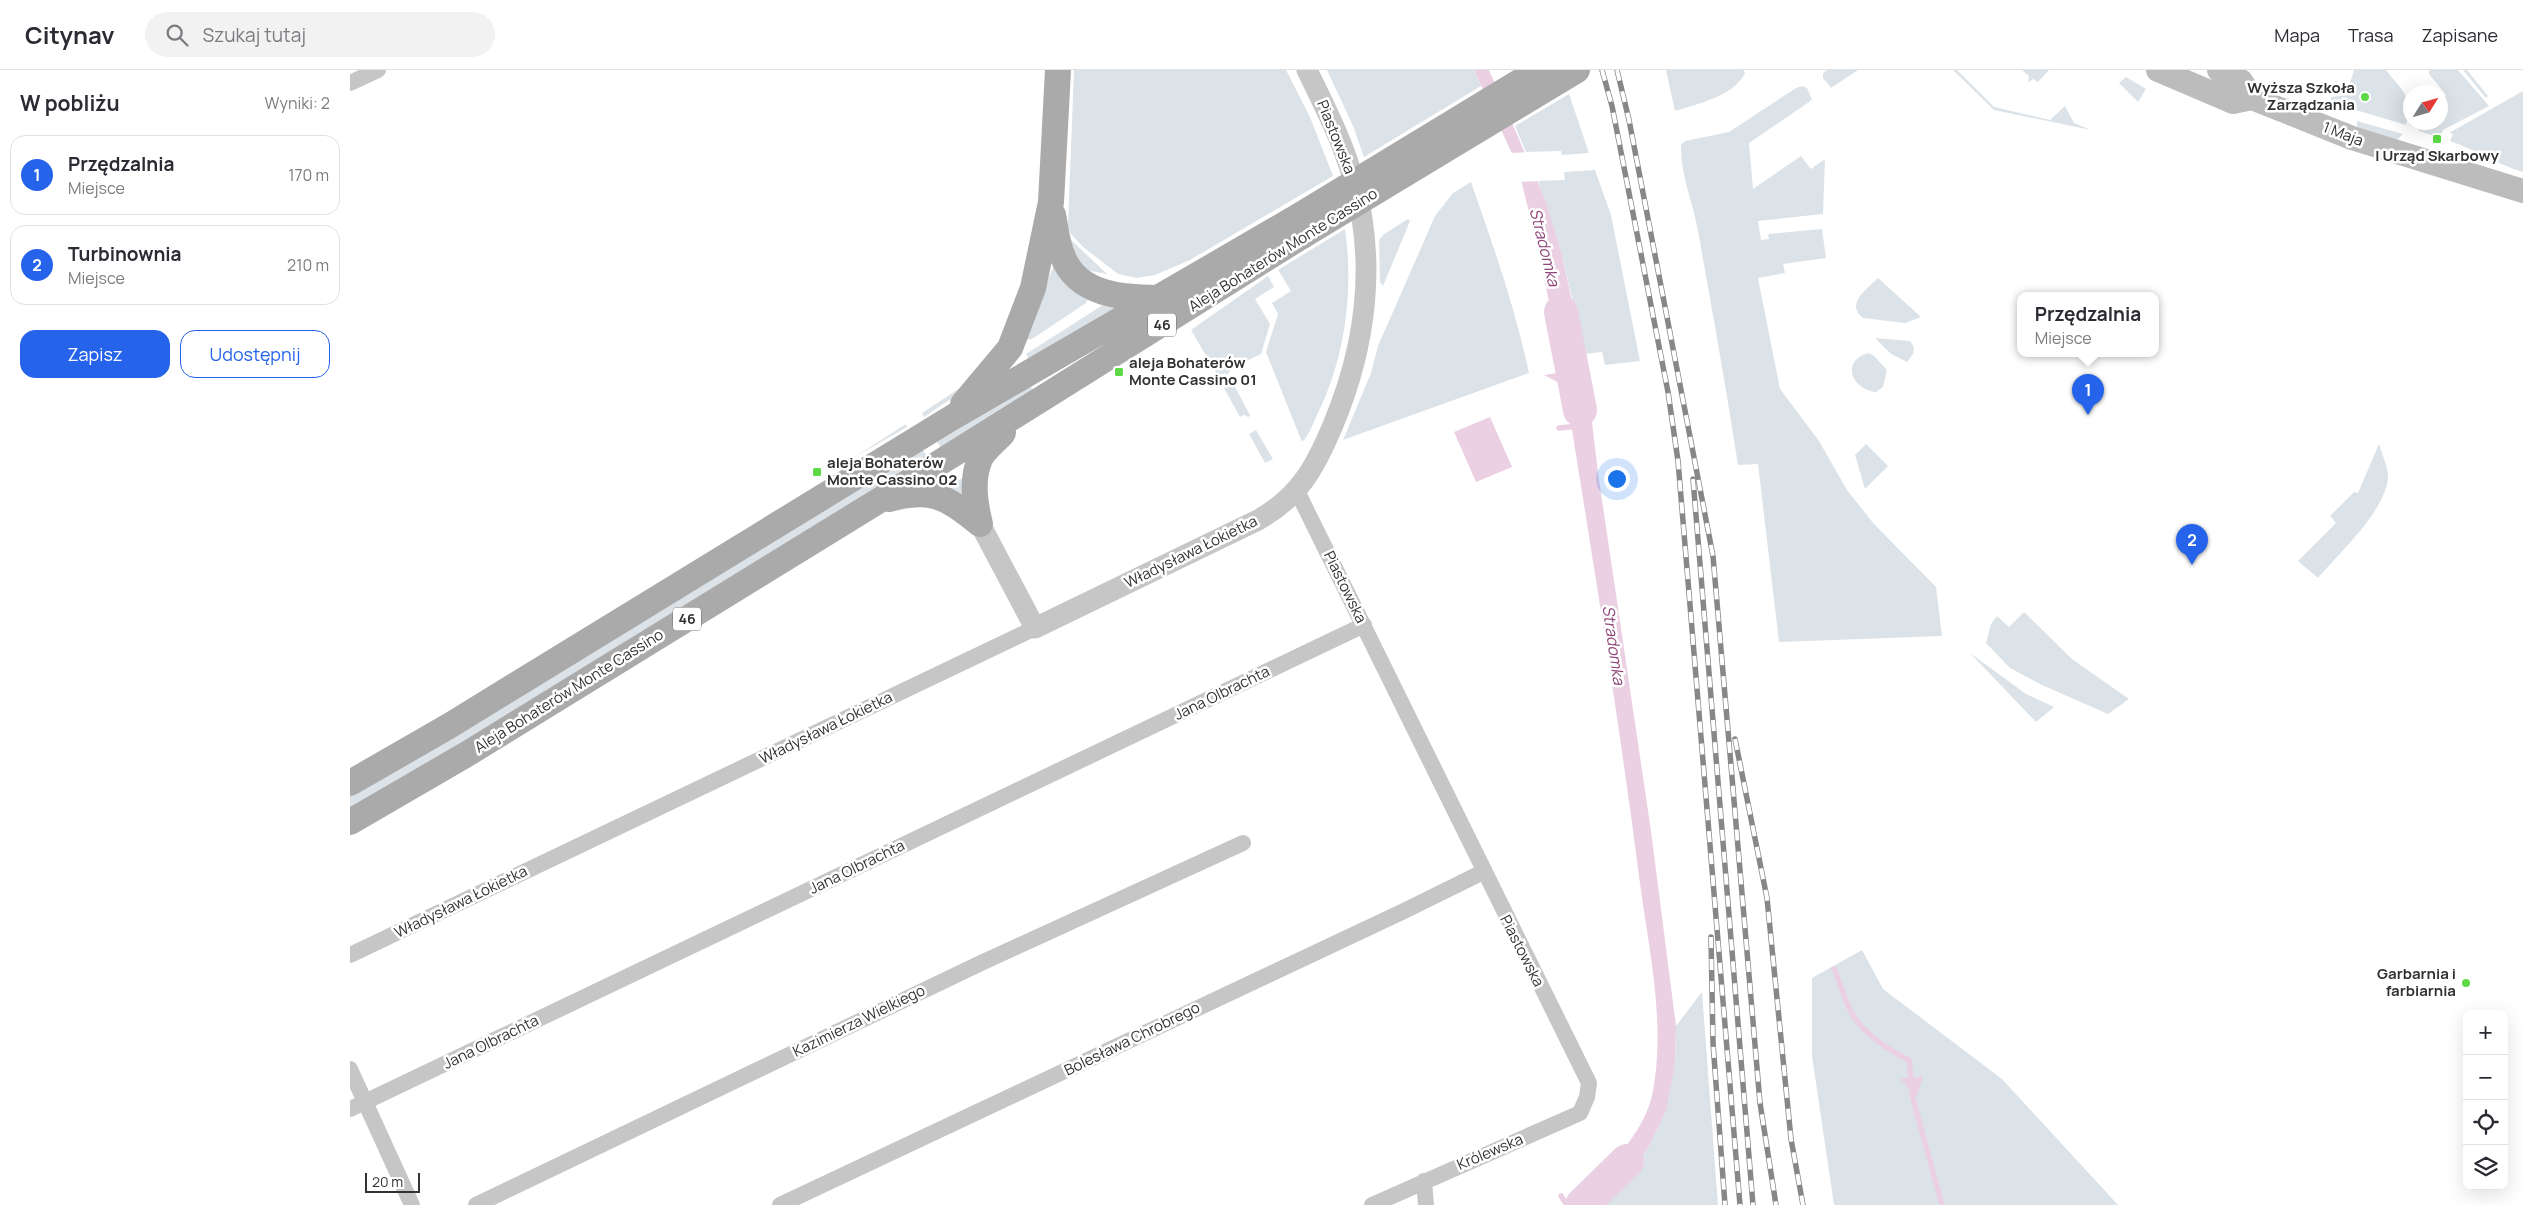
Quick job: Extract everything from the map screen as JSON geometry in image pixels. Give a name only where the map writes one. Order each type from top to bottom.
[{"type":"main road","points":[[953,417],[1010,348],[1034,288],[1051,202],[1058,70]]},
{"type":"main road","name":"Aleja Bohaterów Monte Cassino","points":[[350,822],[475,749],[1021,411],[1538,70]]},
{"type":"main road","name":"Aleja Bohaterów Monte Cassino","points":[[350,783],[457,721],[953,417],[1158,298],[1297,228],[1577,70]]},
{"type":"main road","name":"1 Maja","points":[[2219,70],[2241,81],[2252,98]]},
{"type":"main road","name":"1 Maja","points":[[2163,71],[2233,102],[2252,98],[2352,138],[2523,191]]},
{"type":"main road","points":[[1051,202],[1063,259],[1081,280],[1108,294],[1129,298],[1158,298]]},
{"type":"main road","points":[[980,524],[974,500],[975,482],[980,458],[1021,411]]},
{"type":"main road","points":[[875,503],[913,492],[932,495],[953,502],[980,524]]},
{"type":"street","points":[[350,84],[378,70]]},
{"type":"street","name":"Piastowska","points":[[1307,70],[1333,125],[1353,176],[1363,230],[1366,283],[1360,338],[1346,394],[1316,461],[1297,491],[1483,872],[1589,1083]]},
{"type":"street","name":"Władysława Łokietka","points":[[350,955],[1258,520],[1285,503],[1297,491]]},
{"type":"street","points":[[980,524],[1035,628]]},
{"type":"street","name":"Jana Olbrachta","points":[[350,1110],[1364,625]]},
{"type":"street","name":"Kazimierza Wielkiego","points":[[476,1205],[954,976],[1243,843]]},
{"type":"street","name":"Bolesława Chrobrego","points":[[780,1205],[1483,872]]},
{"type":"street","points":[[350,1069],[412,1205]]},
{"type":"street","name":"Królewska","points":[[1372,1205],[1580,1113],[1587,1097],[1589,1083]]},
{"type":"street","points":[[1424,1181],[1426,1205]]},
{"type":"shaded area","points":[[1074,70],[1286,70],[1310,117],[1333,176],[1190,260],[1155,275],[1137,278],[1118,274],[1083,247],[1071,234],[1068,226]]},
{"type":"shaded area","points":[[1327,70],[1474,70],[1481,86],[1364,157],[1353,126]]},
{"type":"shaded area","points":[[1666,70],[1743,70],[1745,73],[1733,88],[1715,98],[1675,111]]},
{"type":"shaded area","points":[[1827,70],[1858,70],[1831,88],[1823,78],[1823,73]]},
{"type":"shaded area","points":[[1953,70],[1957,70],[1994,107],[2050,120],[2065,106],[2074,123],[2091,130],[1994,110]]},
{"type":"shaded area","points":[[2022,70],[2049,70],[2038,82],[2033,79],[2028,83],[2029,76]]},
{"type":"shaded area","points":[[2354,70],[2386,70],[2403,91],[2403,124],[2329,102],[2332,97],[2346,95]]},
{"type":"shaded area","points":[[2429,70],[2458,70],[2489,106],[2448,127],[2448,85],[2438,85],[2429,74]]},
{"type":"shaded area","points":[[2463,70],[2467,70],[2488,96],[2486,98]]},
{"type":"shaded area","points":[[2126,77],[2146,89],[2138,102],[2119,83]]},
{"type":"shaded area","points":[[1802,86],[1807,88],[1812,100],[1749,143],[1753,189],[1801,156],[1811,169],[1825,159],[1823,214],[1758,221],[1761,240],[1769,239],[1768,234],[1822,229],[1826,258],[1783,264],[1785,273],[1758,278],[1780,389],[1819,441],[1847,490],[1874,524],[1936,587],[1942,636],[1779,642],[1758,464],[1738,465],[1696,220],[1681,156],[1681,145],[1685,141],[1729,132],[1796,88]]},
{"type":"shaded area","points":[[2523,91],[2523,172],[2450,141],[2453,134],[2449,133]]},
{"type":"shaded area","points":[[1569,94],[1589,153],[1562,155],[1561,151],[1526,152],[1515,126]]},
{"type":"shaded area","points":[[2357,121],[2403,134],[2397,140],[2357,127]]},
{"type":"shaded area","points":[[2419,130],[2443,130],[2440,138]]},
{"type":"shaded area","points":[[1595,170],[1611,215],[1640,361],[1605,365],[1602,352],[1585,354],[1562,255],[1538,181],[1565,180],[1564,172]]},
{"type":"shaded area","points":[[1471,182],[1510,300],[1529,373],[1343,440],[1371,373],[1378,346],[1435,216],[1453,193]]},
{"type":"shaded area","points":[[1408,219],[1410,221],[1383,286],[1380,282],[1379,240],[1384,234]]},
{"type":"shaded area","points":[[1345,229],[1348,252],[1348,276],[1345,324],[1341,348],[1327,393],[1309,433],[1302,442],[1266,352],[1278,314],[1272,303],[1291,291],[1278,270]]},
{"type":"shaded area","points":[[1068,237],[1107,274],[1080,269]]},
{"type":"shaded area","points":[[1054,265],[1089,297],[1086,303],[1032,339],[1024,340]]},
{"type":"shaded area","points":[[1268,276],[1274,287],[1255,299],[1270,324],[1261,354],[1233,367],[1227,375],[1225,373],[1218,376],[1191,330]]},
{"type":"shaded area","points":[[1878,278],[1921,317],[1905,323],[1863,318],[1856,308],[1857,302],[1863,292]]},
{"type":"shaded area","points":[[1106,303],[1120,305],[1030,361],[1026,354]]},
{"type":"shaded area","points":[[1875,338],[1910,341],[1914,347],[1913,354],[1907,362],[1891,354]]},
{"type":"shaded area","points":[[1868,353],[1873,355],[1887,370],[1883,387],[1876,392],[1861,386],[1852,375],[1854,362],[1859,357]]},
{"type":"shaded area","points":[[966,384],[957,395],[924,417],[922,413]]},
{"type":"shaded area","points":[[1231,384],[1234,385],[1250,415],[1249,417],[1244,415],[1240,417],[1224,388]]},
{"type":"shaded area","points":[[1029,385],[1035,392],[941,448],[937,442]]},
{"type":"shaded area","points":[[906,424],[907,427],[853,458]]},
{"type":"shaded area","points":[[1256,430],[1273,459],[1265,463],[1249,434]]},
{"type":"shaded area","points":[[1866,444],[1888,466],[1865,489],[1855,455]]},
{"type":"shaded area","points":[[2379,444],[2388,477],[2379,504],[2360,531],[2318,578],[2298,561],[2336,523],[2330,516],[2354,492],[2358,493]]},
{"type":"shaded area","points":[[922,449],[927,456],[350,811],[350,796]]},
{"type":"shaded area","points":[[965,477],[965,504],[945,486]]},
{"type":"shaded area","points":[[2024,612],[2072,659],[2129,699],[2108,714],[2042,685],[2010,668],[1986,643],[1991,624],[1997,616],[2009,627]]},
{"type":"shaded area","points":[[1970,653],[2026,694],[2054,707],[2036,722]]},
{"type":"shaded area","points":[[1862,950],[1883,989],[2002,1079],[2118,1205],[1834,1205],[1812,1056],[1812,978]]},
{"type":"shaded area","points":[[1702,992],[1718,1205],[1590,1205],[1622,1177],[1646,1152],[1675,1065],[1676,1026]]},
{"type":"water","points":[[1474,70],[1489,70],[1545,199],[1562,255],[1584,356],[1561,360],[1540,258],[1518,167]]},
{"type":"water","points":[[1585,363],[1598,473],[1651,831],[1676,1026],[1675,1065],[1666,1111],[1646,1152],[1622,1177],[1598,1197],[1590,1187],[1637,1131],[1649,1105],[1653,1091],[1658,1037],[1654,983],[1622,753],[1565,386],[1544,375],[1562,372],[1561,367]]},
{"type":"water","points":[[1490,417],[1512,467],[1476,482],[1454,432]]},
{"type":"water","points":[[1923,1076],[1917,1096],[1911,1096],[1910,1090],[1900,1079]]},
{"type":"water","points":[[1585,1193],[1592,1203],[1590,1205],[1573,1205]]},
{"type":"pier","points":[[1529,152],[1540,181],[1519,182],[1509,153]]},
{"type":"pier","points":[[1585,360],[1589,368],[1586,368],[1585,363],[1562,367],[1562,372],[1544,375],[1544,372],[1559,370],[1560,364]]},
{"type":"waterway","name":"Stradomka","points":[[1561,312],[1580,410]]},
{"type":"waterway","points":[[1559,428],[1579,426]]},
{"type":"waterway","points":[[1834,969],[1854,1017],[1879,1042],[1909,1060],[1913,1099],[1942,1205]]},
{"type":"waterway","name":"Stradomka","points":[[1582,1205],[1627,1161]]},
{"type":"waterway","points":[[1561,1196],[1567,1205]]},
{"type":"railway","points":[[1602,70],[1612,106],[1668,392],[1678,461],[1740,1205]]},
{"type":"railway","points":[[1617,70],[1629,120],[1713,556],[1760,1103],[1776,1205]]},
{"type":"railway","points":[[1693,479],[1753,1205]]},
{"type":"railway","points":[[1735,739],[1767,898],[1791,1139],[1803,1205]]},
{"type":"railway","points":[[1711,937],[1713,1043],[1725,1205]]},
{"type":"place","name":"Wyższa Szkoła Zarządzania","points":[[2365,97]]},
{"type":"place","name":"I Urząd Skarbowy","points":[[2437,139]]},
{"type":"place","name":"aleja Bohaterów Monte Cassino 01","points":[[1119,372]]},
{"type":"place","name":"Przędzalnia","points":[[2088,415]]},
{"type":"place","name":"aleja Bohaterów Monte Cassino 02","points":[[817,472]]},
{"type":"place","name":"Turbinownia","points":[[2192,565]]},
{"type":"place","name":"Garbarnia i farbiarnia","points":[[2466,983]]}]
